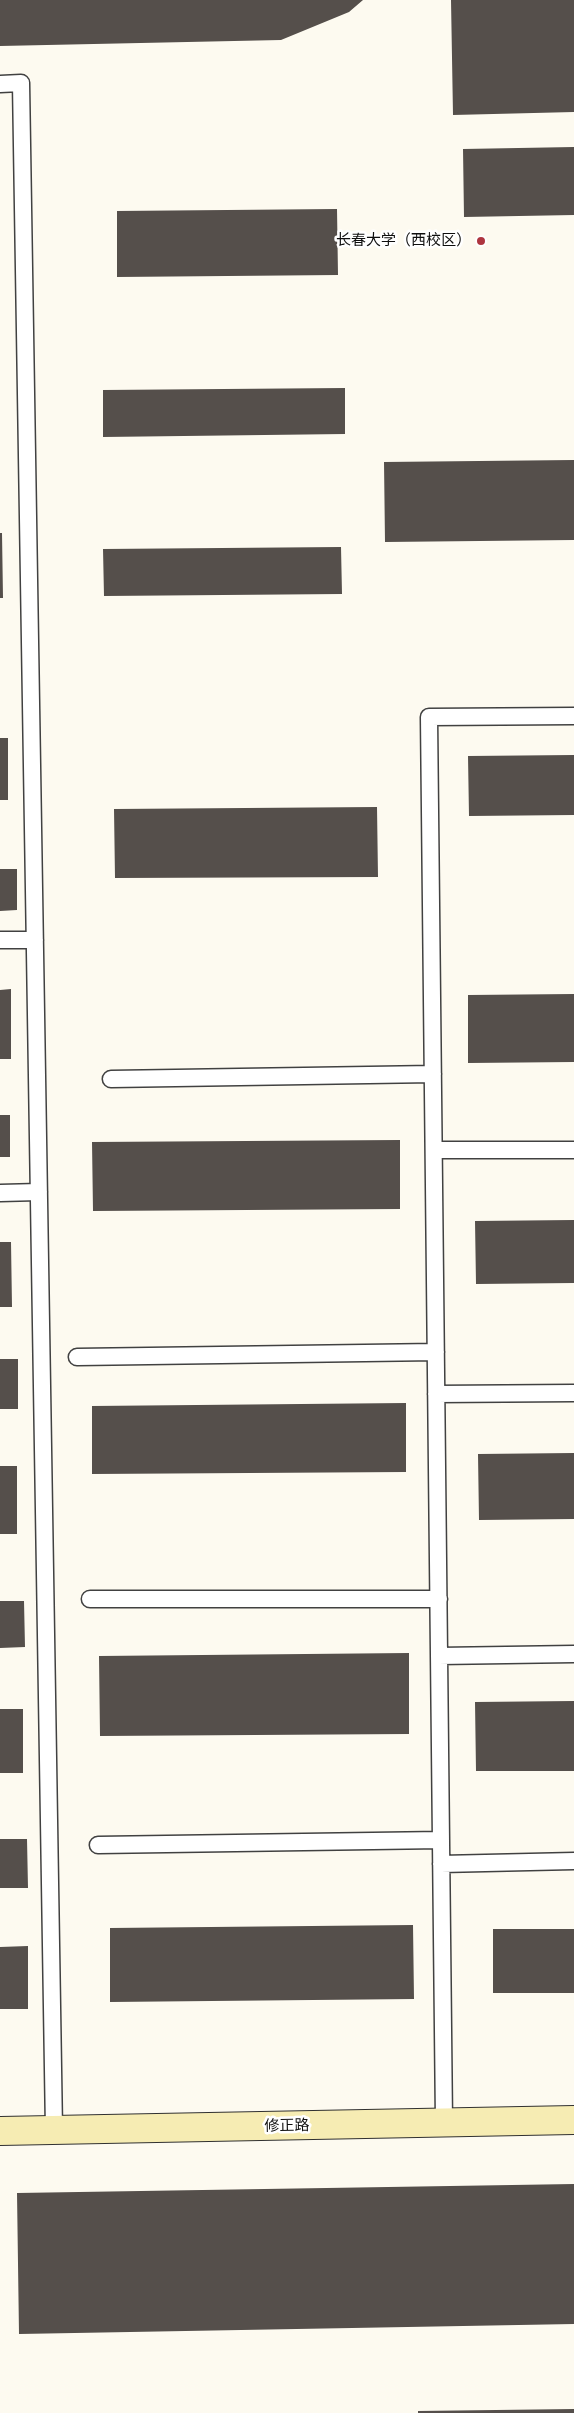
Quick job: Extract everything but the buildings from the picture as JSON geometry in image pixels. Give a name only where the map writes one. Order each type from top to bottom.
[{"type":"street","name":"修正路","points":[[0,2131],[574,2120]]},
{"type":"lane","points":[[0,84],[21,83],[54,2130]]},
{"type":"lane","points":[[444,2123],[429,717],[574,716]]},
{"type":"lane","points":[[0,940],[34,940]]},
{"type":"lane","points":[[111,1079],[433,1074]]},
{"type":"lane","points":[[434,1150],[574,1150]]},
{"type":"lane","points":[[0,1193],[39,1192]]},
{"type":"lane","points":[[77,1357],[436,1352]]},
{"type":"lane","points":[[436,1394],[574,1394]]},
{"type":"lane","points":[[90,1599],[439,1598]]},
{"type":"lane","points":[[439,1656],[574,1654]]},
{"type":"lane","points":[[98,1845],[441,1840]]},
{"type":"lane","points":[[442,1864],[574,1861]]},
{"type":"place","name":"长春大学（西校区）","points":[[481,241]]}]
